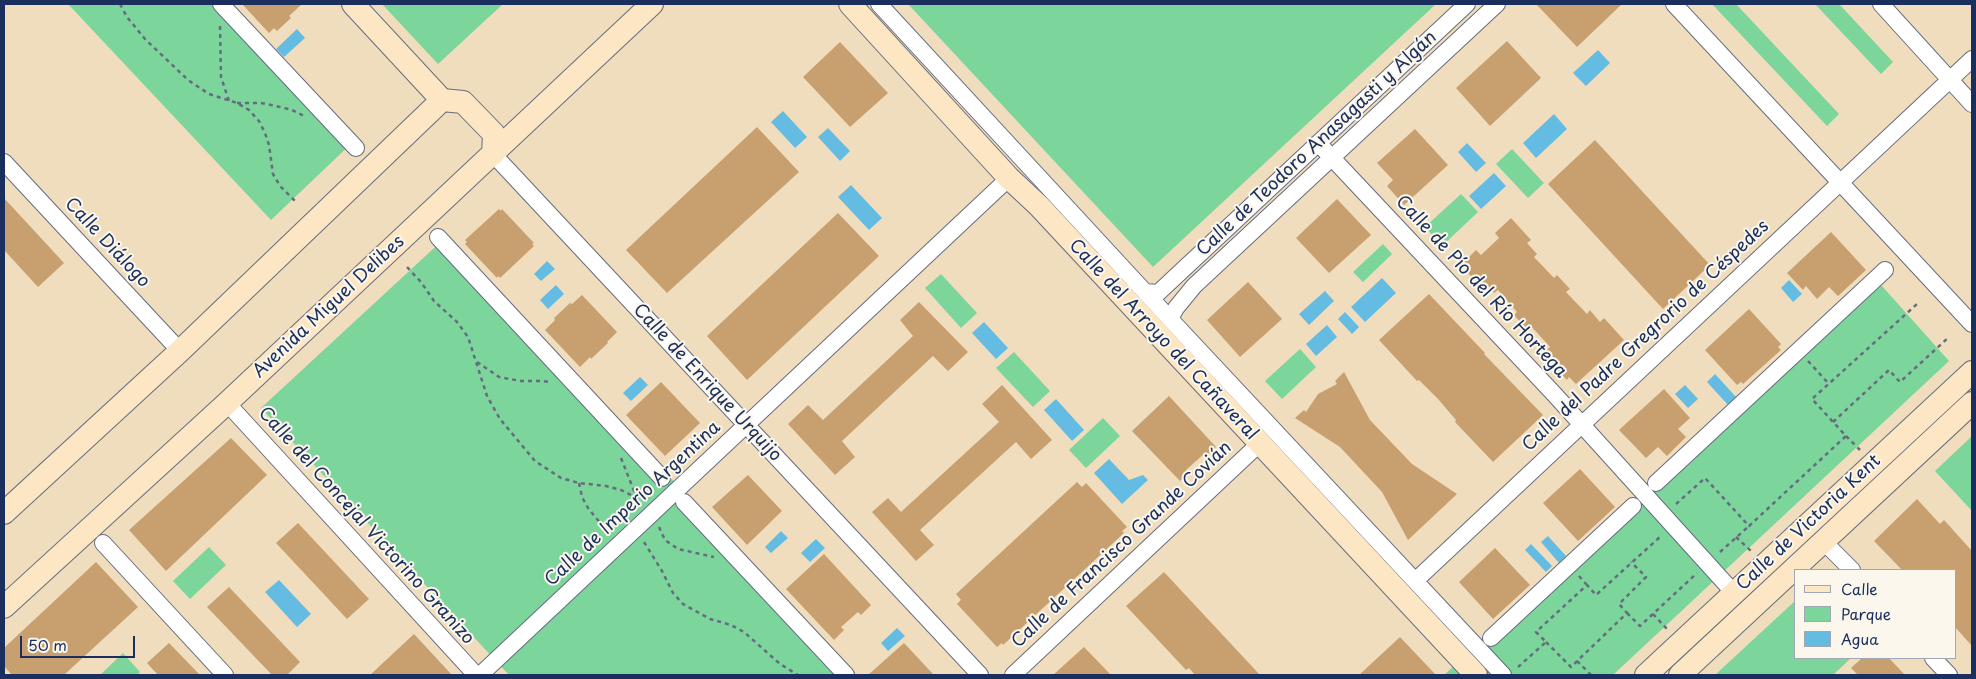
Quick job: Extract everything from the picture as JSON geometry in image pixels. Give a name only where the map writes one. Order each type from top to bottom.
[{"type":"main road","points":[[352,4],[442,100],[463,102],[494,134],[492,154]]},
{"type":"main road","name":"Avenida Miguel Delibes","points":[[4,607],[227,403],[652,4]]},
{"type":"main road","name":"Calle del Arroyo del Cañaveral","points":[[850,4],[1009,178],[1038,206],[1476,675]]},
{"type":"main road","points":[[4,513],[180,351],[442,100]]},
{"type":"main road","name":"Calle de Victoria Kent","points":[[1646,675],[1972,372]]},
{"type":"main road","name":"Calle de Victoria Kent","points":[[1795,569],[1972,403]]},
{"type":"main road","name":"Calle de Victoria Kent","points":[[1680,675],[1794,570]]},
{"type":"street","points":[[221,4],[356,148]]},
{"type":"street","name":"Calle del Arroyo del Cañaveral","points":[[879,4],[1503,675]]},
{"type":"street","name":"Calle de Teodoro Anasagasti y Algán","points":[[1145,292],[1158,293],[1467,4]]},
{"type":"street","name":"Calle de Teodoro Anasagasti y Algán","points":[[1170,319],[1176,308],[1194,286],[1497,4]]},
{"type":"street","points":[[1674,4],[1972,324]]},
{"type":"street","points":[[1881,4],[1972,104]]},
{"type":"street","name":"Calle del Padre Gregrorio de Céspedes","points":[[1414,581],[1972,59]]},
{"type":"street","name":"Calle de Pío del Río Hortega","points":[[1318,143],[1581,425],[1734,593]]},
{"type":"street","name":"Calle de Enrique Urquijo","points":[[492,154],[980,675]]},
{"type":"street","name":"Calle Diálogo","points":[[4,162],[180,351]]},
{"type":"street","name":"Calle de Imperio Argentina","points":[[480,675],[1009,178]]},
{"type":"street","points":[[438,237],[662,478]]},
{"type":"street","points":[[1656,483],[1885,270]]},
{"type":"street","name":"Calle del Concejal Victorino Granizo","points":[[227,403],[476,675]]},
{"type":"street","name":"Calle de Francisco Grande Covián","points":[[1013,675],[1259,444]]},
{"type":"street","points":[[684,502],[846,675]]},
{"type":"street","points":[[1491,638],[1633,506]]},
{"type":"street","points":[[1824,542],[1851,569]]},
{"type":"street","points":[[102,543],[225,675]]},
{"type":"street","points":[[1934,659],[1949,675]]},
{"type":"path","points":[[120,4],[127,17],[145,39],[188,80],[209,94],[237,103],[249,110],[259,121],[270,146],[273,174],[280,186],[296,203]]},
{"type":"path","points":[[220,22],[221,77],[230,101]]},
{"type":"path","points":[[237,103],[260,103],[276,106],[292,110],[305,117]]},
{"type":"path","points":[[407,267],[421,282],[434,301],[457,322],[468,337],[487,396],[500,419],[528,455],[548,472],[561,478],[579,483],[606,486],[640,499]]},
{"type":"path","points":[[1860,450],[1812,399],[1917,304]]},
{"type":"path","points":[[1833,422],[1889,370],[1900,382],[1949,337]]},
{"type":"path","points":[[1798,351],[1830,384]]},
{"type":"path","points":[[476,361],[499,377],[521,381],[554,383]]},
{"type":"path","points":[[1720,552],[1846,436]]},
{"type":"path","points":[[618,451],[636,496]]},
{"type":"path","points":[[1676,504],[1705,478],[1749,526]]},
{"type":"path","points":[[579,483],[582,497],[588,508],[606,530]]},
{"type":"path","points":[[658,526],[665,540],[678,548],[706,556],[738,560]]},
{"type":"path","points":[[1627,613],[1570,667],[1536,632],[1587,584],[1596,595],[1661,535]]},
{"type":"path","points":[[1736,537],[1751,551]]},
{"type":"path","points":[[642,540],[662,571],[673,593],[683,604],[710,619],[731,625],[744,632],[780,664],[798,675]]},
{"type":"path","points":[[1632,562],[1646,577],[1619,604],[1640,626],[1696,573]]},
{"type":"path","points":[[1653,614],[1668,630]]},
{"type":"path","points":[[1518,667],[1546,642]]},
{"type":"path","points":[[1577,661],[1591,675]]},
{"type":"green space","points":[[68,4],[230,4],[356,139],[271,220]]},
{"type":"green space","points":[[382,4],[503,4],[438,64]]},
{"type":"green space","points":[[908,4],[1436,4],[1153,267]]},
{"type":"green space","points":[[1712,4],[1736,4],[1839,114],[1827,126]]},
{"type":"green space","points":[[1815,4],[1839,4],[1893,62],[1881,74]]},
{"type":"green space","points":[[1512,149],[1544,183],[1528,198],[1496,164]]},
{"type":"green space","points":[[1461,194],[1478,212],[1442,246],[1425,227]]},
{"type":"green space","points":[[446,237],[854,675],[509,675],[261,408]]},
{"type":"green space","points":[[1383,244],[1392,254],[1363,282],[1353,272]]},
{"type":"green space","points":[[941,274],[977,313],[961,328],[925,288]]},
{"type":"green space","points":[[1873,276],[1949,361],[1613,675],[1444,675]]},
{"type":"green space","points":[[1300,349],[1316,367],[1282,399],[1265,381]]},
{"type":"green space","points":[[1014,352],[1050,391],[1033,407],[996,368]]},
{"type":"green space","points":[[1103,418],[1120,436],[1086,468],[1069,450]]},
{"type":"green space","points":[[1972,436],[1972,511],[1935,471]]},
{"type":"green space","points":[[209,547],[226,565],[190,599],[173,581]]},
{"type":"green space","points":[[1794,602],[1794,659],[1850,659],[1833,675],[1715,675]]},
{"type":"green space","points":[[123,653],[140,672],[137,675],[100,675]]},
{"type":"water","points":[[297,29],[305,38],[284,57],[276,49]]},
{"type":"water","points":[[1598,50],[1610,63],[1586,86],[1573,73]]},
{"type":"water","points":[[783,111],[807,137],[795,148],[771,122]]},
{"type":"water","points":[[1554,114],[1567,129],[1536,158],[1523,143]]},
{"type":"water","points":[[828,128],[850,151],[840,161],[818,137]]},
{"type":"water","points":[[1467,143],[1486,163],[1476,172],[1458,152]]},
{"type":"water","points":[[1494,173],[1506,186],[1481,209],[1469,196]]},
{"type":"water","points":[[851,185],[882,218],[869,230],[838,197]]},
{"type":"water","points":[[547,261],[555,269],[541,281],[534,274]]},
{"type":"water","points":[[1382,278],[1396,293],[1365,322],[1351,307]]},
{"type":"water","points":[[1789,280],[1802,294],[1793,302],[1781,288]]},
{"type":"water","points":[[556,285],[564,294],[548,309],[540,300]]},
{"type":"water","points":[[1325,291],[1334,301],[1309,325],[1299,314]]},
{"type":"water","points":[[1345,312],[1359,327],[1352,334],[1338,319]]},
{"type":"water","points":[[984,322],[1008,348],[996,359],[972,333]]},
{"type":"water","points":[[1327,325],[1337,337],[1316,356],[1306,344]]},
{"type":"water","points":[[1715,374],[1737,398],[1728,405],[1707,382]]},
{"type":"water","points":[[640,377],[648,385],[631,401],[623,393]]},
{"type":"water","points":[[1685,385],[1698,399],[1688,408],[1675,394]]},
{"type":"water","points":[[1056,399],[1084,430],[1072,441],[1044,410]]},
{"type":"water","points":[[1109,459],[1129,480],[1143,475],[1148,480],[1122,504],[1094,473]]},
{"type":"water","points":[[781,531],[788,538],[771,553],[765,547]]},
{"type":"water","points":[[1548,536],[1566,556],[1559,563],[1541,542]]},
{"type":"water","points":[[816,539],[825,548],[810,562],[801,553]]},
{"type":"water","points":[[1531,544],[1552,566],[1546,572],[1525,550]]},
{"type":"water","points":[[279,580],[311,614],[297,627],[265,592]]},
{"type":"water","points":[[897,628],[905,636],[888,651],[881,643]]},
{"type":"building","points":[[242,4],[302,4],[277,31],[274,28],[269,33]]},
{"type":"building","points":[[1536,4],[1622,4],[1577,47]]},
{"type":"building","points":[[1507,41],[1541,78],[1490,126],[1456,88]]},
{"type":"building","points":[[840,42],[888,93],[850,127],[803,77]]},
{"type":"building","points":[[757,127],[799,172],[667,293],[626,250]]},
{"type":"building","points":[[1415,129],[1448,165],[1404,205],[1387,186],[1393,180],[1377,163]]},
{"type":"building","points":[[1595,140],[1710,265],[1663,309],[1548,184]]},
{"type":"building","points":[[4,198],[64,263],[38,287],[4,250]]},
{"type":"building","points":[[1337,199],[1371,235],[1329,273],[1296,238]]},
{"type":"building","points":[[499,209],[501,211],[502,209],[534,243],[532,244],[534,246],[500,278],[498,276],[497,278],[465,244],[467,242],[465,240]]},
{"type":"building","points":[[838,213],[879,256],[747,380],[707,336]]},
{"type":"building","points":[[1511,218],[1531,240],[1527,243],[1537,254],[1534,257],[1554,278],[1557,275],[1570,289],[1566,292],[1587,314],[1590,310],[1600,322],[1604,318],[1624,340],[1576,384],[1569,377],[1567,380],[1553,365],[1557,361],[1547,350],[1550,347],[1530,325],[1526,329],[1514,315],[1517,312],[1498,290],[1494,293],[1485,283],[1481,287],[1467,272],[1469,270],[1463,263],[1476,250],[1481,255],[1499,238],[1495,233]]},
{"type":"building","points":[[1831,232],[1866,270],[1838,296],[1829,287],[1817,299],[1806,286],[1803,290],[1787,273]]},
{"type":"building","points":[[1248,282],[1282,319],[1240,357],[1207,320]]},
{"type":"building","points":[[1429,294],[1543,415],[1493,462],[1455,422],[1456,420],[1438,399],[1419,380],[1417,381],[1379,340]]},
{"type":"building","points":[[582,295],[617,332],[608,343],[580,367],[545,330],[555,320],[554,318]]},
{"type":"building","points":[[919,302],[968,352],[948,371],[933,356],[842,441],[855,457],[835,475],[788,424],[808,405],[823,420],[913,336],[900,320]]},
{"type":"building","points":[[1749,309],[1781,344],[1778,347],[1781,350],[1743,384],[1741,382],[1737,385],[1705,350]]},
{"type":"building","points":[[1344,372],[1370,420],[1412,464],[1457,494],[1408,540],[1382,492],[1340,447],[1295,418],[1304,410],[1306,412],[1318,394],[1337,384],[1335,381]]},
{"type":"building","points":[[661,382],[700,423],[665,456],[626,415]]},
{"type":"building","points":[[1002,385],[1052,440],[1031,459],[1016,442],[920,530],[934,545],[916,561],[872,512],[888,498],[901,512],[999,422],[982,404]]},
{"type":"building","points":[[1664,389],[1690,418],[1678,429],[1686,437],[1667,456],[1658,447],[1646,458],[1619,430]]},
{"type":"building","points":[[1169,396],[1216,447],[1207,455],[1205,453],[1186,470],[1188,473],[1180,481],[1132,431]]},
{"type":"building","points":[[231,438],[267,475],[166,571],[129,530]]},
{"type":"building","points":[[1580,469],[1615,507],[1578,541],[1543,503]]},
{"type":"building","points":[[748,475],[782,511],[747,545],[712,507]]},
{"type":"building","points":[[1077,482],[1082,487],[1086,483],[1127,527],[1122,531],[1124,533],[1003,645],[1002,643],[997,647],[957,604],[961,600],[956,594]]},
{"type":"building","points":[[1917,499],[1940,524],[1944,520],[1972,551],[1972,646],[1956,628],[1956,569],[1901,569],[1874,541]]},
{"type":"building","points":[[298,523],[369,599],[347,619],[276,543]]},
{"type":"building","points":[[1495,548],[1530,585],[1493,619],[1459,582]]},
{"type":"building","points":[[824,554],[871,605],[861,615],[858,612],[841,627],[844,630],[834,640],[786,589]]},
{"type":"building","points":[[96,562],[138,607],[64,675],[12,675],[4,666],[4,648]]},
{"type":"building","points":[[1164,572],[1260,675],[1195,675],[1189,668],[1186,670],[1126,606]]},
{"type":"building","points":[[229,587],[300,662],[287,675],[272,675],[207,607]]},
{"type":"building","points":[[414,634],[452,675],[370,675]]},
{"type":"building","points":[[1400,637],[1436,675],[1359,675]]},
{"type":"building","points":[[169,643],[200,675],[158,675],[147,663]]},
{"type":"building","points":[[904,643],[934,675],[868,675]]},
{"type":"building","points":[[1084,647],[1111,675],[1053,675]]},
{"type":"building","points":[[1861,659],[1890,659],[1905,675],[1858,675],[1851,668]]}]
